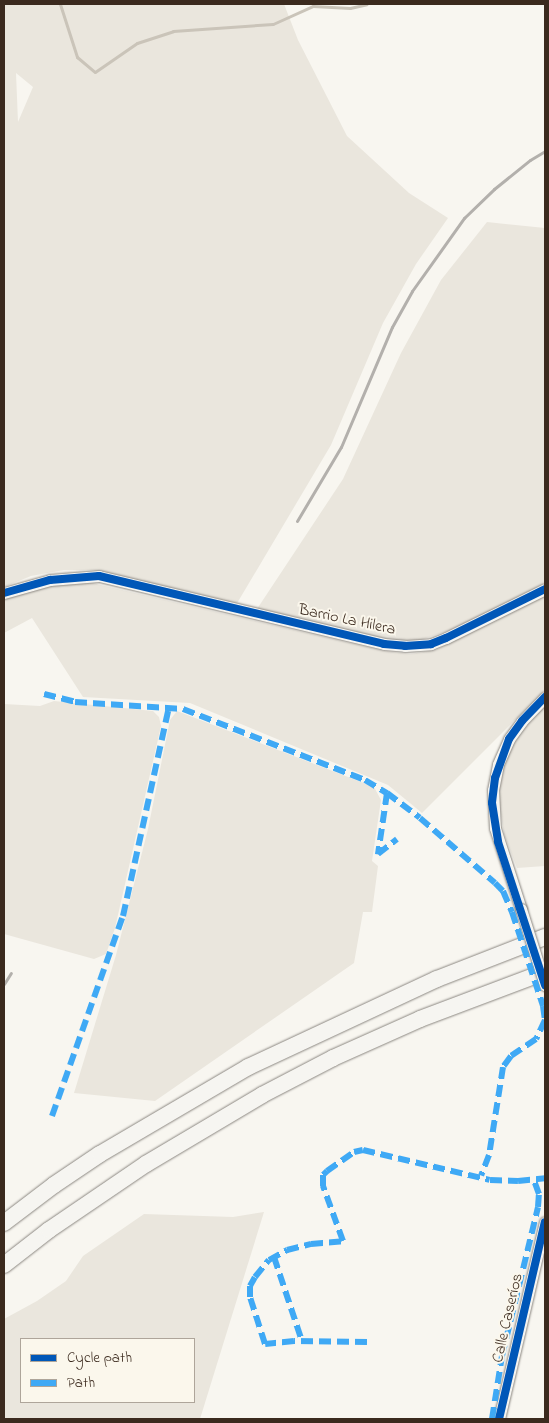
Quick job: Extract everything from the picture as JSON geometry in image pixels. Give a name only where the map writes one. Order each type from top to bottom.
[{"type":"highway","points":[[4,1223],[54,1185],[100,1154],[248,1067],[437,979],[545,937]]},
{"type":"highway","points":[[4,1265],[49,1230],[146,1164],[262,1095],[333,1058],[420,1019],[545,972]]},
{"type":"street","name":"Barrio La Hilera","points":[[4,593],[50,580],[99,576],[384,644],[419,646],[446,638],[545,589]]},
{"type":"street","points":[[545,697],[522,721],[509,739],[498,764],[493,790],[494,828],[545,985]]},
{"type":"street","name":"Calle Caseríos","points":[[499,1419],[545,1222]]},
{"type":"shaded area","points":[[4,4],[284,4],[298,40],[347,136],[409,193],[448,218],[416,264],[383,323],[331,445],[236,605],[93,570],[64,570],[31,576],[4,587]],"holes":[[[16,73],[33,87],[18,122]]]},
{"type":"shaded area","points":[[487,222],[545,228],[545,583],[456,628],[418,641],[396,641],[257,609],[343,479],[401,353],[441,280]]},
{"type":"shaded area","points":[[88,582],[384,651],[410,654],[436,650],[545,596],[545,690],[422,813],[388,785],[190,703],[83,697],[32,618],[4,633],[4,600],[50,584]]},
{"type":"shaded area","points":[[54,701],[153,711],[159,717],[161,726],[115,928],[106,954],[94,959],[4,934],[4,704],[40,706]]},
{"type":"shaded area","points":[[545,705],[545,866],[517,868],[504,834],[500,808],[500,784],[506,757],[520,734]]},
{"type":"shaded area","points":[[177,711],[374,787],[381,800],[372,861],[378,866],[372,912],[363,912],[354,963],[155,1101],[74,1093],[116,955],[148,829],[170,720]]},
{"type":"shaded area","points":[[264,1212],[200,1419],[4,1419],[4,1319],[37,1301],[66,1281],[83,1256],[144,1214],[233,1217]]},
{"type":"waterway","points":[[60,4],[77,57],[95,72],[137,43],[173,31],[273,24],[313,6],[350,8],[367,4]]},
{"type":"railway","points":[[297,521],[341,447],[392,327],[412,291],[464,218],[494,189],[530,160],[545,151]]},
{"type":"railway","points":[[4,984],[11,973]]},
{"type":"marked path","points":[[44,694],[75,702],[183,709],[365,780],[387,793],[420,818],[503,891],[512,912],[543,1006],[545,1020],[536,1039],[511,1056],[503,1067],[489,1155],[481,1176]]},
{"type":"marked path","points":[[52,1116],[123,916],[169,707]]},
{"type":"marked path","points":[[387,793],[378,854],[397,839]]},
{"type":"marked path","points":[[367,1342],[294,1341],[265,1344],[250,1297],[250,1286],[269,1260],[287,1250],[311,1244],[343,1241],[323,1186],[323,1175],[327,1171],[354,1152],[363,1150],[490,1180],[518,1181],[545,1178]]},
{"type":"marked path","points":[[492,1419],[502,1356],[538,1207],[539,1194],[534,1180]]},
{"type":"marked path","points":[[274,1257],[302,1341]]},
{"type":"cycle path","points":[[4,593],[50,580],[99,576],[384,644],[405,646],[431,644],[446,638],[545,589]]},
{"type":"cycle path","points":[[545,697],[522,721],[509,739],[495,778],[492,803],[498,842],[545,985]]},
{"type":"cycle path","points":[[499,1419],[545,1222]]}]
